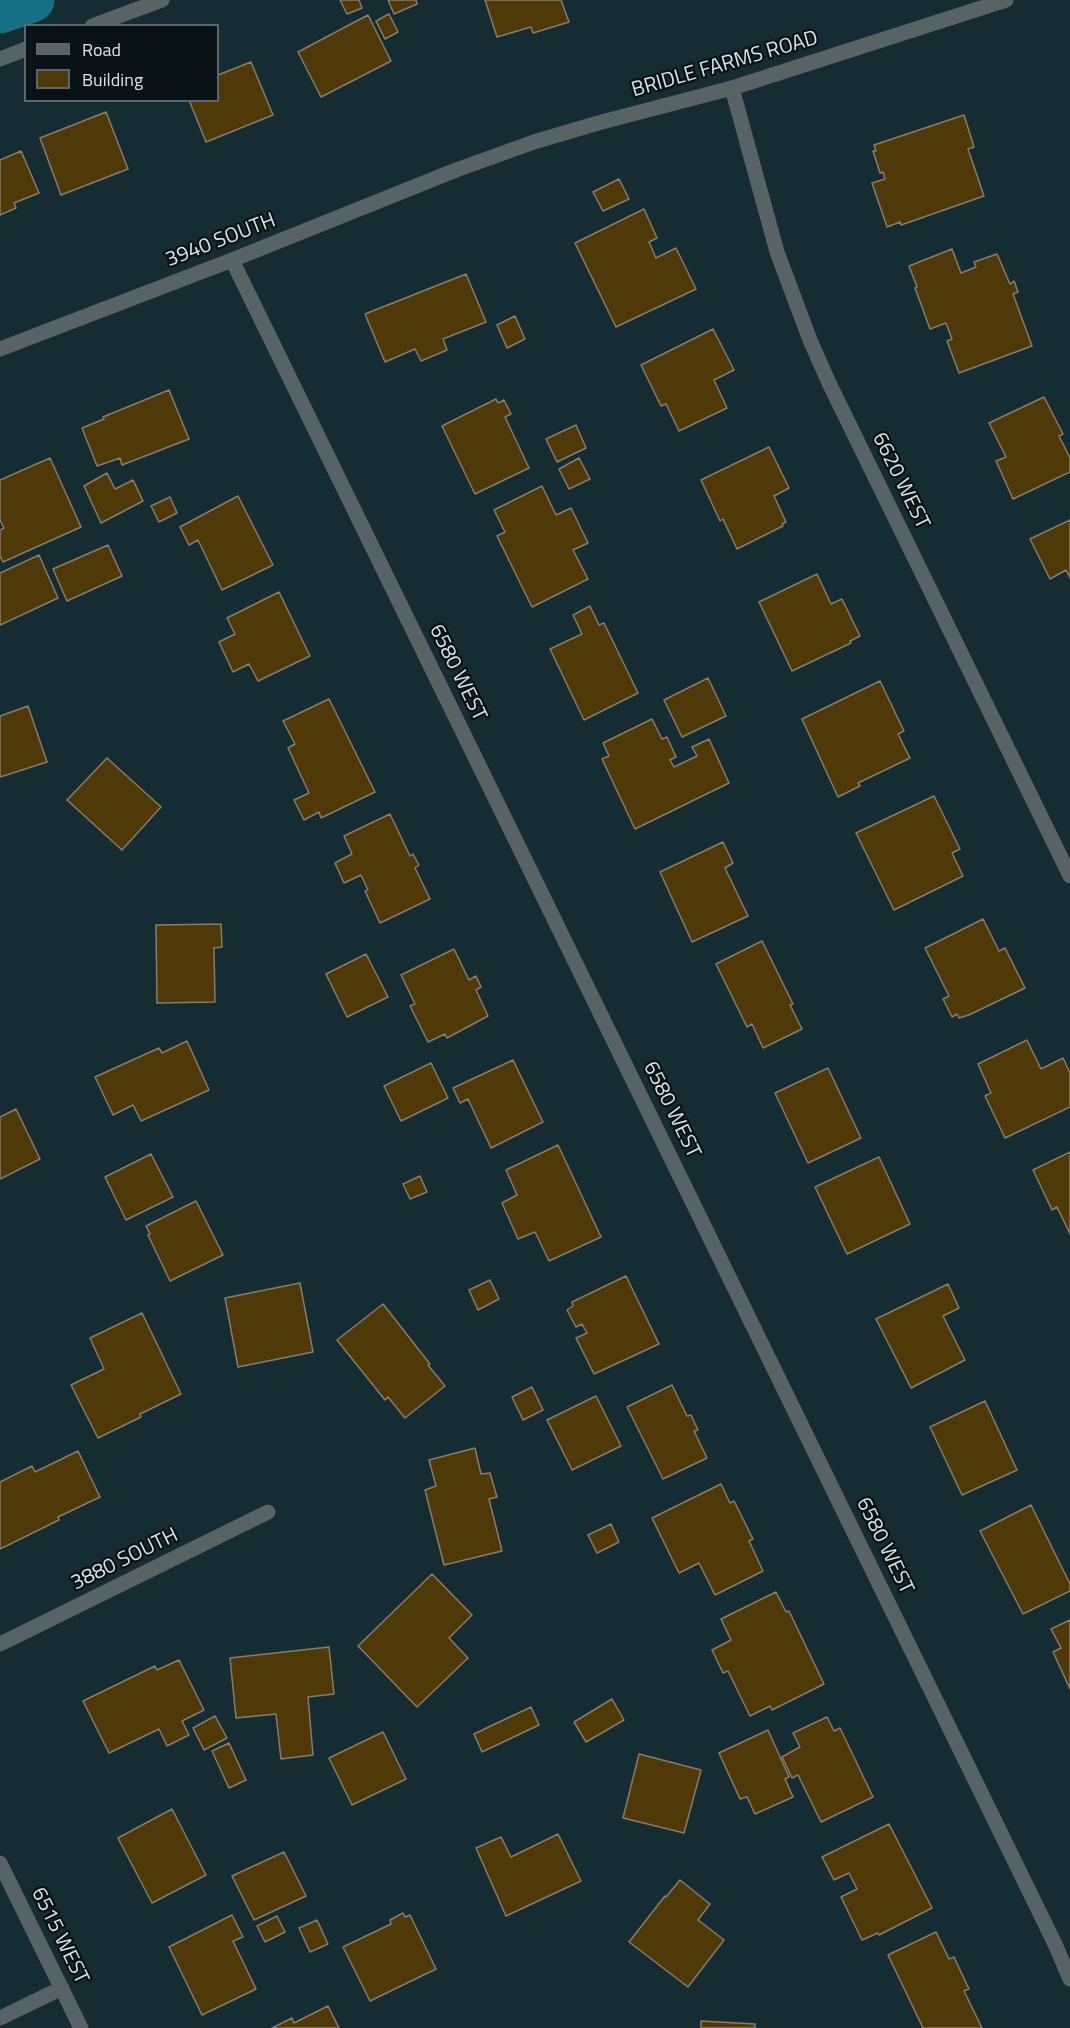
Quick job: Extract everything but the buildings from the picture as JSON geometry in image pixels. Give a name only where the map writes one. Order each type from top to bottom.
[{"type":"street","points":[[97,24],[162,0]]},
{"type":"street","name":"BRIDLE FARMS ROAD","points":[[456,170],[534,142],[732,88],[1006,0]]},
{"type":"street","points":[[0,58],[24,51]]},
{"type":"street","name":"6620 WEST","points":[[732,88],[777,252],[810,340],[1070,876]]},
{"type":"street","name":"3940 SOUTH","points":[[0,348],[232,260],[456,170]]},
{"type":"street","name":"6580 WEST","points":[[232,260],[1039,1911],[1070,1979]]},
{"type":"street","name":"3880 SOUTH","points":[[0,1644],[268,1512]]},
{"type":"street","name":"6515 WEST","points":[[0,1863],[81,2028]]},
{"type":"street","points":[[0,2018],[62,1988]]},
{"type":"waterway","points":[[0,11],[32,0]]}]
